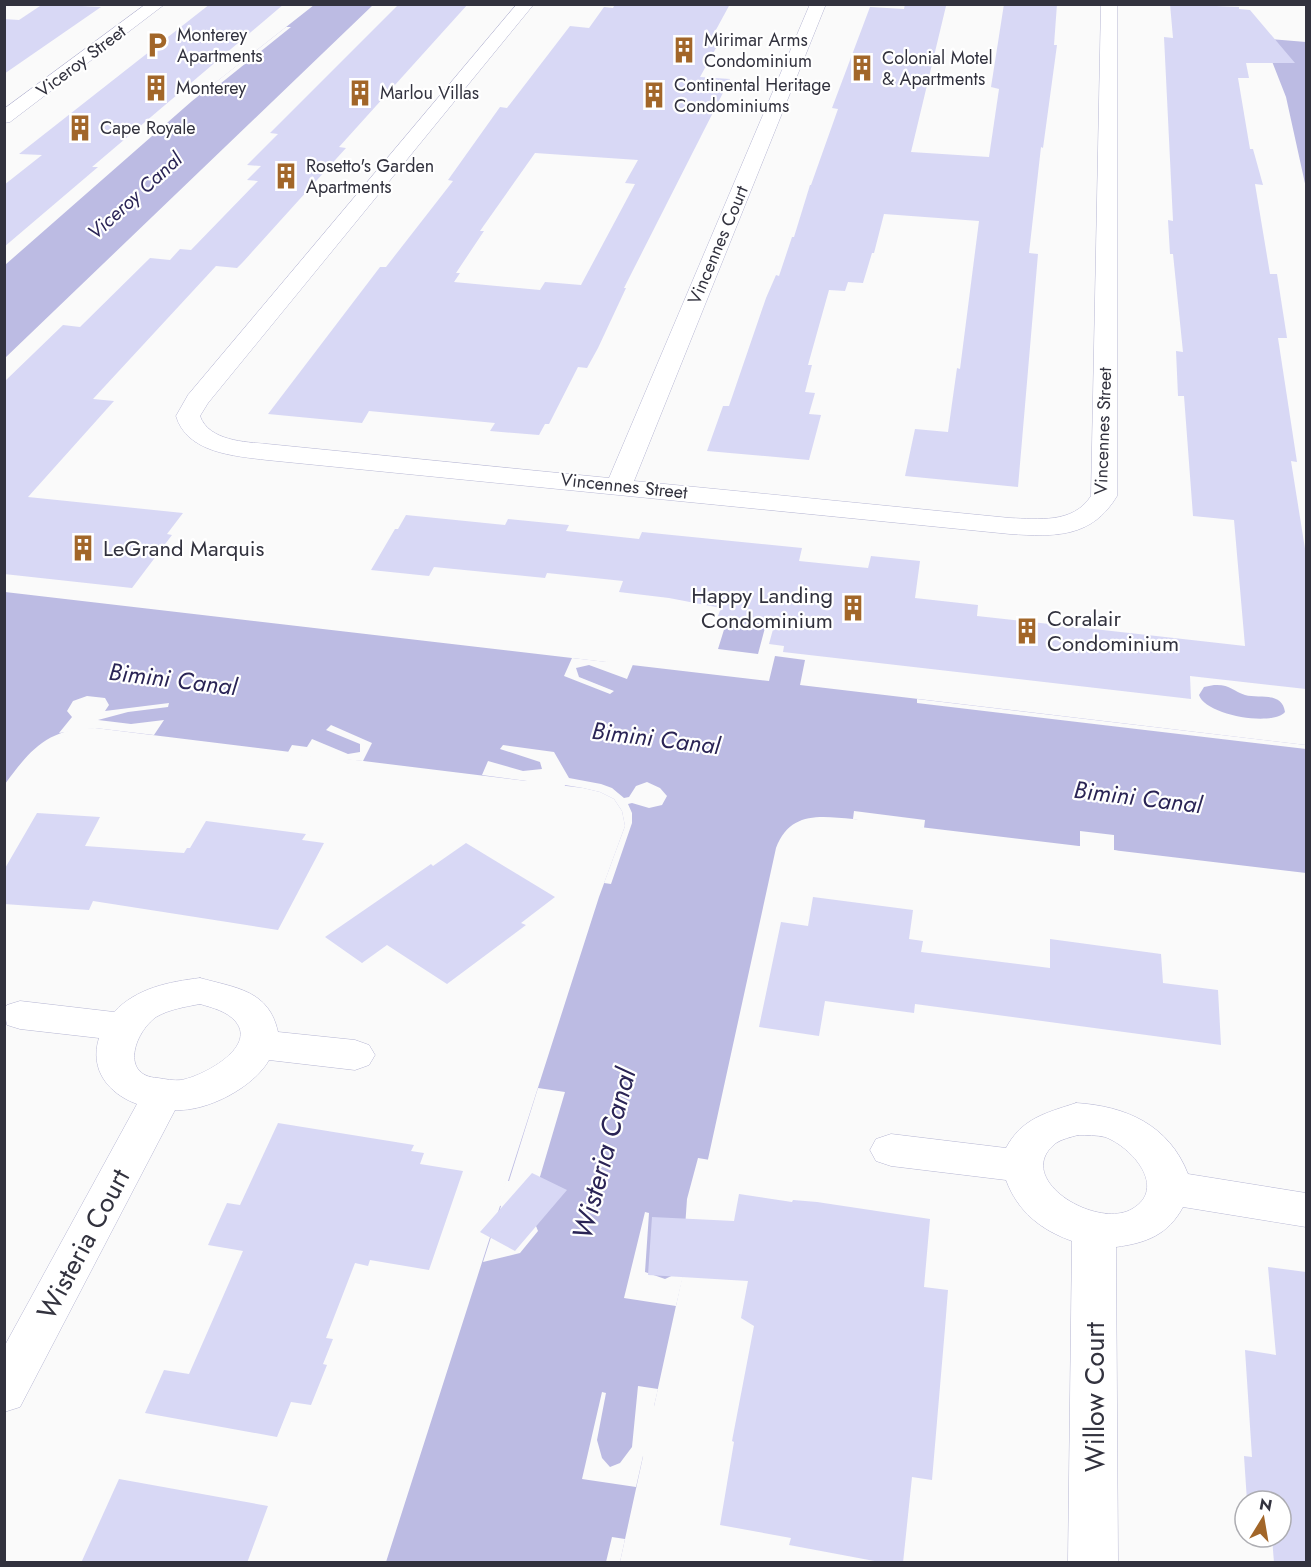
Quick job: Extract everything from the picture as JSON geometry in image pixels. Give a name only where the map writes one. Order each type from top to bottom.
[{"type":"street","name":"Viceroy Street","points":[[4,118],[157,4]]},
{"type":"street","name":"Vincennes Street","points":[[526,4],[197,400],[188,416],[191,427],[207,438],[245,449],[1034,527],[1072,523],[1094,511],[1104,496],[1108,4]]},
{"type":"street","name":"Vincennes Court","points":[[619,485],[818,4]]},
{"type":"street","points":[[200,991],[232,999],[249,1010],[258,1020],[261,1031],[258,1044],[255,1055],[236,1073],[187,1095],[162,1096],[133,1086],[120,1074],[113,1060],[115,1043],[123,1027],[136,1012],[155,1001],[177,994],[200,991]]},
{"type":"street","points":[[20,1015],[123,1027]]},
{"type":"street","points":[[258,1044],[355,1055]]},
{"type":"street","name":"Wisteria Court","points":[[4,1392],[162,1096]]},
{"type":"street","points":[[1076,1119],[1097,1120],[1119,1126],[1138,1137],[1154,1151],[1166,1168],[1168,1188],[1164,1204],[1153,1217],[1137,1227],[1116,1231],[1094,1231],[1071,1224],[1052,1214],[1036,1200],[1026,1183],[1023,1166],[1030,1141],[1040,1131],[1056,1123],[1076,1119]]},
{"type":"street","points":[[891,1150],[1023,1166]]},
{"type":"street","points":[[1168,1188],[1306,1210]]},
{"type":"street","name":"Willow Court","points":[[1093,1563],[1094,1231]]},
{"type":"water","name":"Viceroy Canal","points":[[314,5],[373,5],[5,358],[5,265],[192,101]]},
{"type":"water","points":[[1270,39],[1306,42],[1306,188],[1286,97],[1264,41]]},
{"type":"water","points":[[5,592],[769,681],[775,656],[805,660],[800,685],[1306,745],[1306,873],[841,818],[807,818],[789,827],[776,848],[620,1562],[386,1562],[599,897],[625,826],[622,811],[614,799],[600,792],[583,788],[95,728],[65,732],[42,743],[32,751],[5,784]]},
{"type":"water","points":[[727,620],[766,624],[758,654],[718,649]]},
{"type":"water","points":[[1214,685],[1228,687],[1245,695],[1275,698],[1283,705],[1285,712],[1267,718],[1239,717],[1225,713],[1204,702],[1199,695],[1204,687]]},
{"type":"pier","points":[[286,27],[291,27],[210,92],[200,91],[211,86]]},
{"type":"pier","points":[[572,658],[634,662],[627,679],[589,665],[576,668],[579,677],[614,691],[610,694],[564,676]]},
{"type":"pier","points":[[87,696],[105,698],[109,705],[105,711],[169,703],[168,707],[128,712],[98,720],[131,724],[164,720],[154,735],[95,728],[59,733],[72,717],[67,711],[73,701]]},
{"type":"pier","points":[[917,699],[1306,745],[1306,749],[917,703]]},
{"type":"pier","points":[[331,725],[372,743],[363,761],[287,754],[292,745],[307,747],[312,739],[348,754],[360,752],[360,744],[326,730]]},
{"type":"pier","points":[[503,745],[554,752],[569,778],[612,788],[624,798],[629,797],[636,786],[647,782],[660,788],[667,796],[662,805],[649,808],[628,804],[632,813],[632,823],[611,884],[604,883],[625,826],[622,811],[614,799],[600,792],[583,788],[526,784],[527,781],[482,775],[488,761],[523,771],[542,769],[540,762],[500,749]]},
{"type":"pier","points":[[854,811],[925,820],[924,828],[858,823],[858,820],[853,819]]},
{"type":"pier","points":[[1080,831],[1114,835],[1114,850],[1118,851],[1118,854],[1077,849],[1077,846],[1080,846]]},
{"type":"pier","points":[[538,1088],[565,1092],[539,1180],[534,1221],[538,1231],[520,1253],[483,1262],[501,1206],[498,1205],[506,1181],[509,1181]]},
{"type":"pier","points":[[698,1158],[710,1160],[676,1306],[624,1298],[645,1212],[649,1213],[645,1272],[665,1279],[682,1271],[687,1199]]},
{"type":"pier","points":[[638,1386],[658,1389],[654,1406],[657,1407],[646,1456],[643,1456],[636,1487],[582,1479],[602,1392],[606,1393],[597,1440],[602,1458],[610,1467],[620,1463],[632,1447]]},
{"type":"pier","points":[[612,1537],[625,1539],[620,1562],[606,1562]]},
{"type":"building","points":[[43,4],[101,7],[4,74],[4,19],[19,20]]},
{"type":"building","points":[[210,4],[284,4],[92,167],[98,167],[4,247],[4,185],[42,155],[19,154]]},
{"type":"building","points":[[399,4],[468,4],[339,147],[346,148],[243,262],[237,268],[216,266],[93,399],[114,401],[28,497],[183,513],[167,534],[172,535],[132,588],[4,574],[4,382],[63,325],[80,327],[150,258],[170,260],[180,249],[191,250],[258,181],[247,180],[261,166],[247,165],[278,134],[270,133]]},
{"type":"building","points":[[615,4],[730,4],[711,39],[721,39],[700,77],[730,79],[624,288],[626,288],[598,348],[587,368],[578,367],[549,424],[545,424],[539,435],[490,431],[495,423],[369,411],[362,423],[268,414],[380,267],[386,267],[453,181],[448,180],[500,107],[507,108],[570,26],[589,28],[604,7],[613,8]],"holes":[[[535,153],[638,160],[625,183],[635,184],[581,285],[545,282],[540,290],[454,282],[460,273],[456,273],[484,231],[480,231]]]},
{"type":"building","points":[[905,4],[946,6],[911,152],[989,157],[999,89],[991,87],[1004,4],[1057,4],[1054,45],[1057,45],[1043,148],[1041,147],[1029,253],[1038,254],[1018,487],[905,476],[915,429],[948,432],[957,368],[960,369],[979,221],[884,214],[863,283],[848,282],[845,291],[829,290],[808,365],[812,365],[805,392],[815,393],[809,414],[821,415],[809,460],[707,451],[723,406],[729,406],[766,298],[776,275],[779,276],[792,237],[794,237],[838,109],[832,108],[870,7],[904,9]]},
{"type":"building","points":[[1170,4],[1239,7],[1239,9],[1250,10],[1295,63],[1246,63],[1249,78],[1238,78],[1250,149],[1253,149],[1263,185],[1255,184],[1270,274],[1277,274],[1287,338],[1278,338],[1297,462],[1291,461],[1306,555],[1306,689],[1190,676],[1191,699],[783,652],[784,646],[769,644],[775,622],[718,616],[721,608],[669,598],[619,592],[623,581],[547,573],[545,578],[434,567],[429,576],[371,570],[406,515],[505,525],[508,519],[569,525],[566,531],[639,539],[642,532],[802,548],[799,561],[868,568],[871,556],[920,561],[915,598],[978,605],[977,616],[1245,646],[1234,520],[1193,516],[1184,396],[1178,396],[1176,351],[1183,352],[1173,254],[1170,254],[1168,220],[1173,221],[1164,37],[1173,38]]},
{"type":"building","points":[[37,813],[100,817],[85,846],[184,853],[187,848],[190,848],[206,821],[306,834],[302,840],[324,843],[278,930],[93,901],[89,910],[4,904],[4,870]]},
{"type":"building","points":[[466,843],[555,897],[521,923],[526,925],[447,984],[387,945],[362,963],[325,937],[431,864],[433,866]]},
{"type":"building","points":[[813,897],[913,910],[909,939],[923,941],[921,952],[1050,968],[1050,939],[1161,954],[1163,983],[1218,990],[1221,1045],[915,1004],[914,1013],[825,1001],[819,1036],[759,1027],[781,922],[808,926]]},
{"type":"building","points":[[278,1123],[414,1145],[411,1151],[424,1153],[420,1164],[463,1171],[429,1270],[370,1260],[368,1266],[355,1263],[326,1338],[333,1339],[323,1364],[327,1365],[311,1405],[291,1402],[277,1437],[145,1413],[164,1370],[189,1374],[243,1251],[208,1245],[227,1203],[240,1205]]},
{"type":"building","points":[[532,1173],[567,1190],[515,1251],[480,1232]]},
{"type":"building","points":[[739,1194],[792,1202],[793,1200],[817,1202],[930,1219],[924,1287],[948,1290],[932,1480],[912,1477],[903,1563],[885,1563],[789,1545],[791,1538],[720,1525],[734,1442],[732,1441],[754,1326],[741,1318],[748,1281],[648,1275],[652,1217],[734,1221]]},
{"type":"building","points":[[1268,1267],[1306,1272],[1306,1563],[1274,1563],[1273,1549],[1293,1549],[1293,1489],[1246,1489],[1244,1456],[1252,1457],[1245,1350],[1276,1355]]},
{"type":"building","points":[[119,1479],[268,1506],[247,1563],[81,1563]]},
{"type":"place","name":"Monterey Apartments","points":[[157,45]]},
{"type":"place","name":"Mirimar Arms Condominium","points":[[684,50]]},
{"type":"place","name":"Colonial Motel & Apartments","points":[[862,68]]},
{"type":"place","name":"Monterey","points":[[156,88]]},
{"type":"place","name":"Marlou Villas","points":[[360,93]]},
{"type":"place","name":"Continental Heritage Condominiums","points":[[654,95]]},
{"type":"place","name":"Cape Royale","points":[[80,128]]},
{"type":"place","name":"Rosetto's Garden Apartments","points":[[286,176]]},
{"type":"place","name":"LeGrand Marquis","points":[[83,548]]},
{"type":"place","name":"Happy Landing Condominium","points":[[853,608]]},
{"type":"place","name":"Coralair Condominium","points":[[1027,631]]},
{"type":"water label","name":"Bimini Canal","points":[[173,679]]},
{"type":"water label","name":"Bimini Canal","points":[[656,738]]},
{"type":"water label","name":"Bimini Canal","points":[[1138,797]]},
{"type":"water label","name":"Wisteria Canal","points":[[604,1154]]}]
